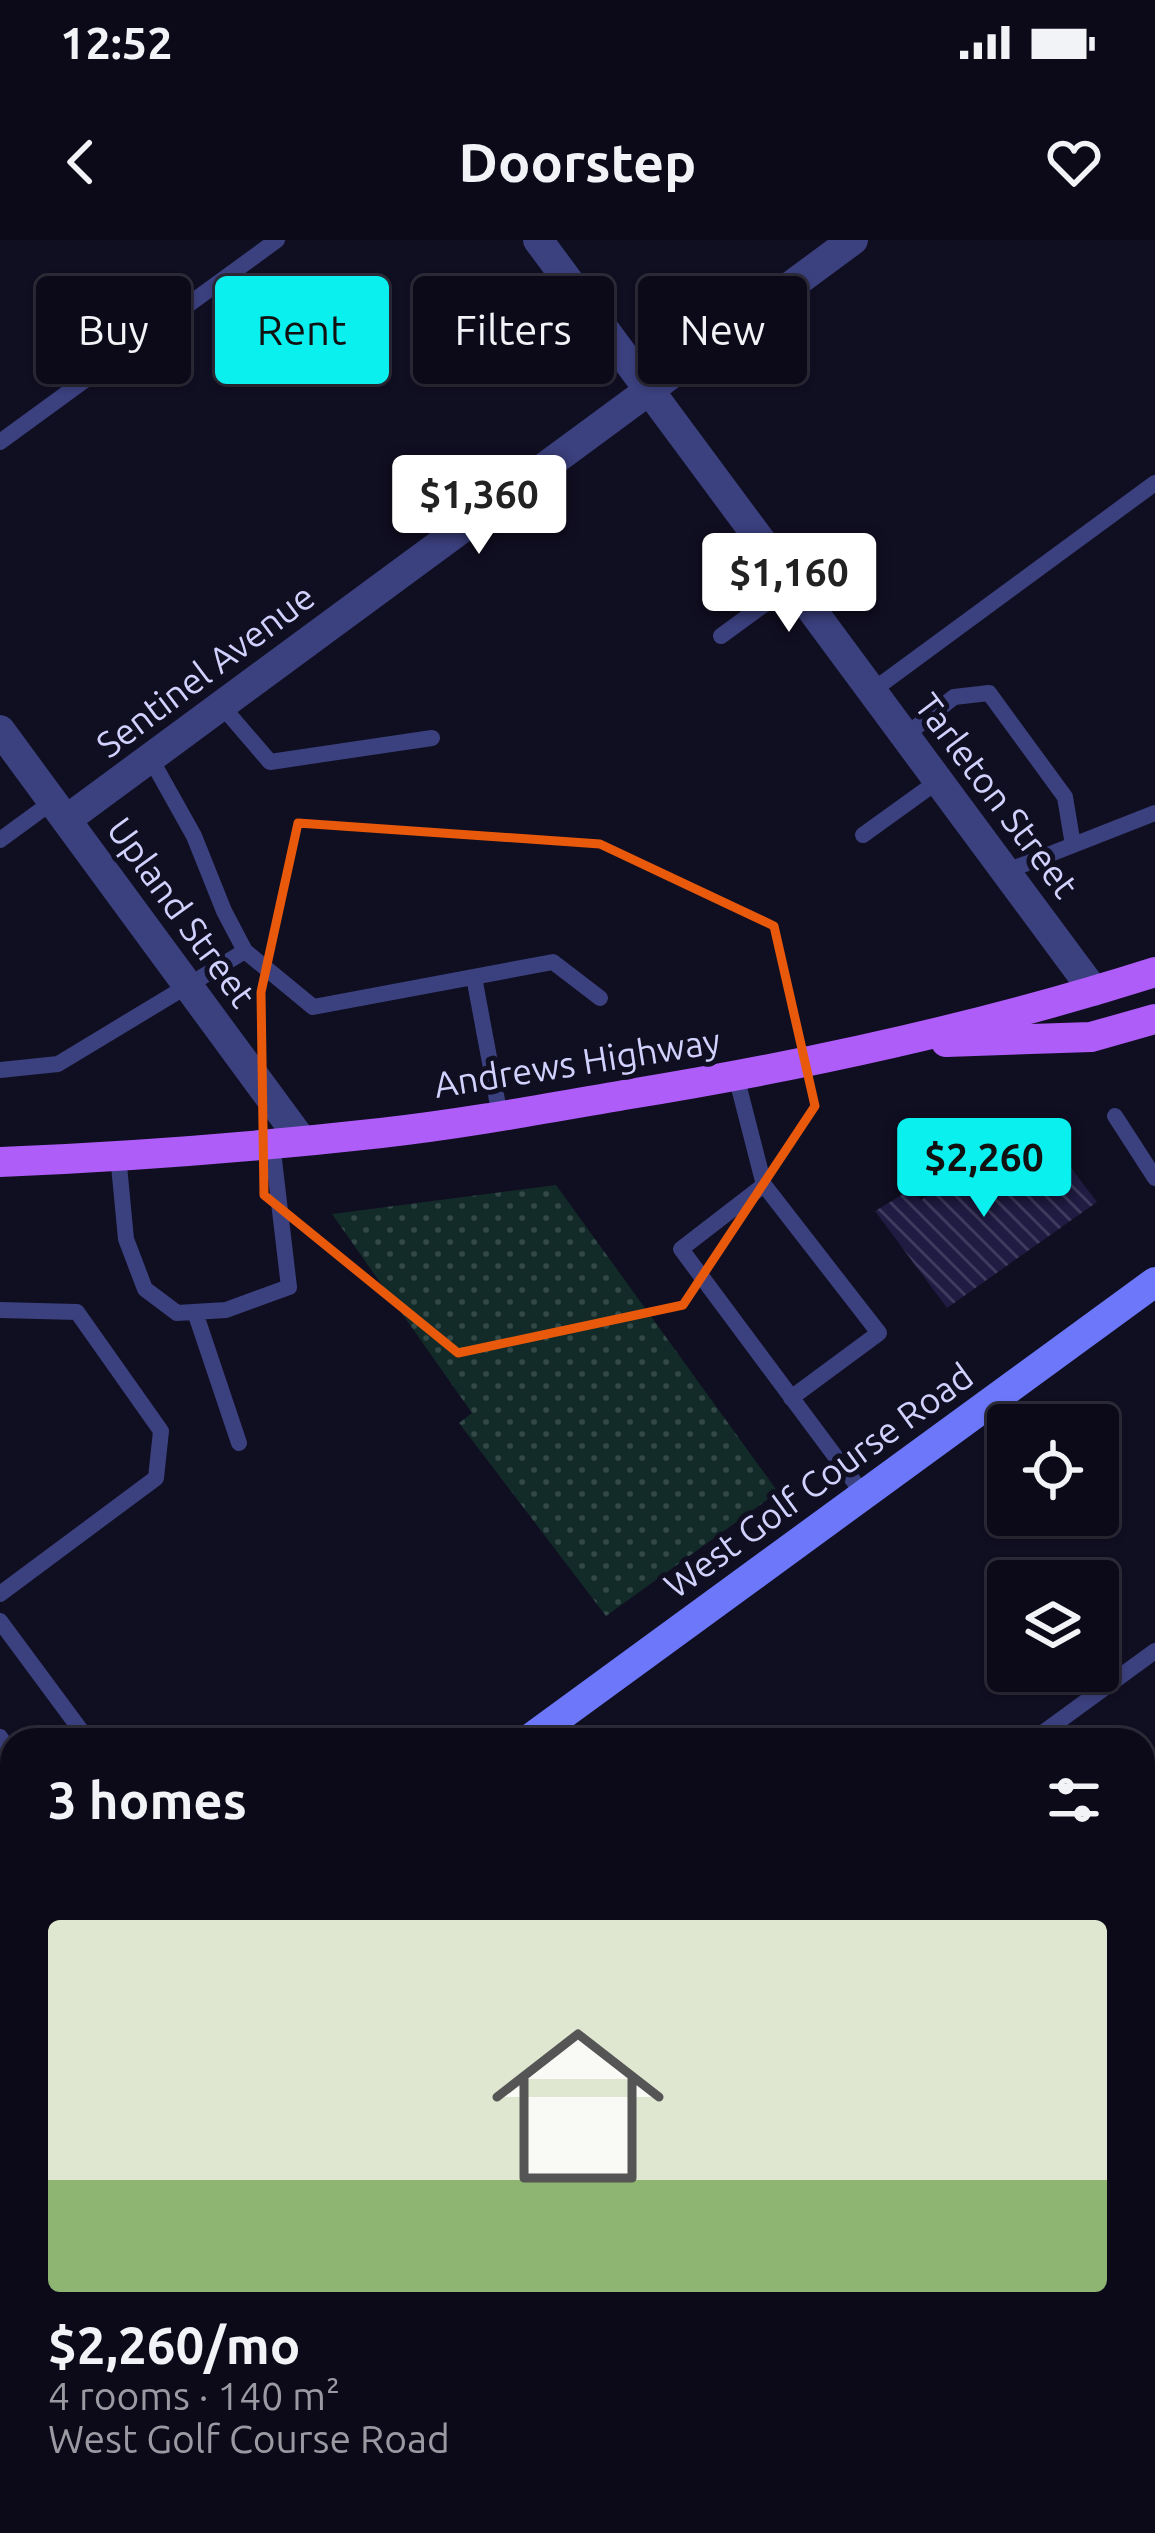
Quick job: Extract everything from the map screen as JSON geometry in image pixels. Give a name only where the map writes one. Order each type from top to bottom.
[{"type":"main road","name":"Andrews Highway","points":[[0,1162],[287,1142],[500,1116],[736,1076],[886,1044],[1155,972]]},
{"type":"main road","points":[[886,1044],[1090,1037],[1155,1019]]},
{"type":"main road","name":"West Golf Course Road","points":[[544,1728],[1155,1282]]},
{"type":"street","name":"Tarleton Street","points":[[538,240],[1094,991]]},
{"type":"street","name":"Sentinel Avenue","points":[[59,811],[151,759],[853,240]]},
{"type":"street","name":"Upland Street","points":[[0,730],[188,986],[287,1142]]},
{"type":"lane","points":[[0,442],[277,240]]},
{"type":"lane","points":[[872,691],[1155,483]]},
{"type":"lane","points":[[721,636],[793,584]]},
{"type":"lane","points":[[905,736],[955,697],[988,693],[1065,797],[1073,845]]},
{"type":"lane","points":[[220,706],[270,762],[432,738]]},
{"type":"lane","points":[[151,759],[194,836],[245,951],[313,1007],[554,962],[600,998]]},
{"type":"lane","points":[[863,835],[938,781]]},
{"type":"lane","points":[[0,840],[59,811]]},
{"type":"lane","points":[[1006,871],[1155,813]]},
{"type":"lane","points":[[0,1070],[58,1064],[245,951]]},
{"type":"lane","points":[[474,977],[500,1116]]},
{"type":"lane","points":[[736,1076],[764,1185],[879,1334],[791,1398]]},
{"type":"lane","points":[[1115,1117],[1155,1178]]},
{"type":"lane","points":[[118,1155],[126,1239],[145,1289],[177,1313],[226,1310],[289,1286],[287,1142]]},
{"type":"lane","points":[[764,1185],[681,1249],[864,1495]]},
{"type":"lane","points":[[0,1310],[77,1312],[161,1431],[156,1478],[0,1594]]},
{"type":"lane","points":[[195,1312],[239,1443]]},
{"type":"lane","points":[[0,1622],[79,1728]]},
{"type":"lane","points":[[1049,1728],[1155,1651]]},
{"type":"highlighted area","points":[[298,823],[600,844],[774,926],[815,1106],[683,1305],[458,1353],[264,1195],[261,992]]},
{"type":"green space","points":[[556,1185],[778,1492],[606,1616],[459,1423],[472,1413],[332,1214]]},
{"type":"building","points":[[1032,1148],[1050,1168],[1064,1159],[1097,1202],[947,1308],[875,1211],[912,1189],[921,1200],[979,1161],[1000,1169]]}]
